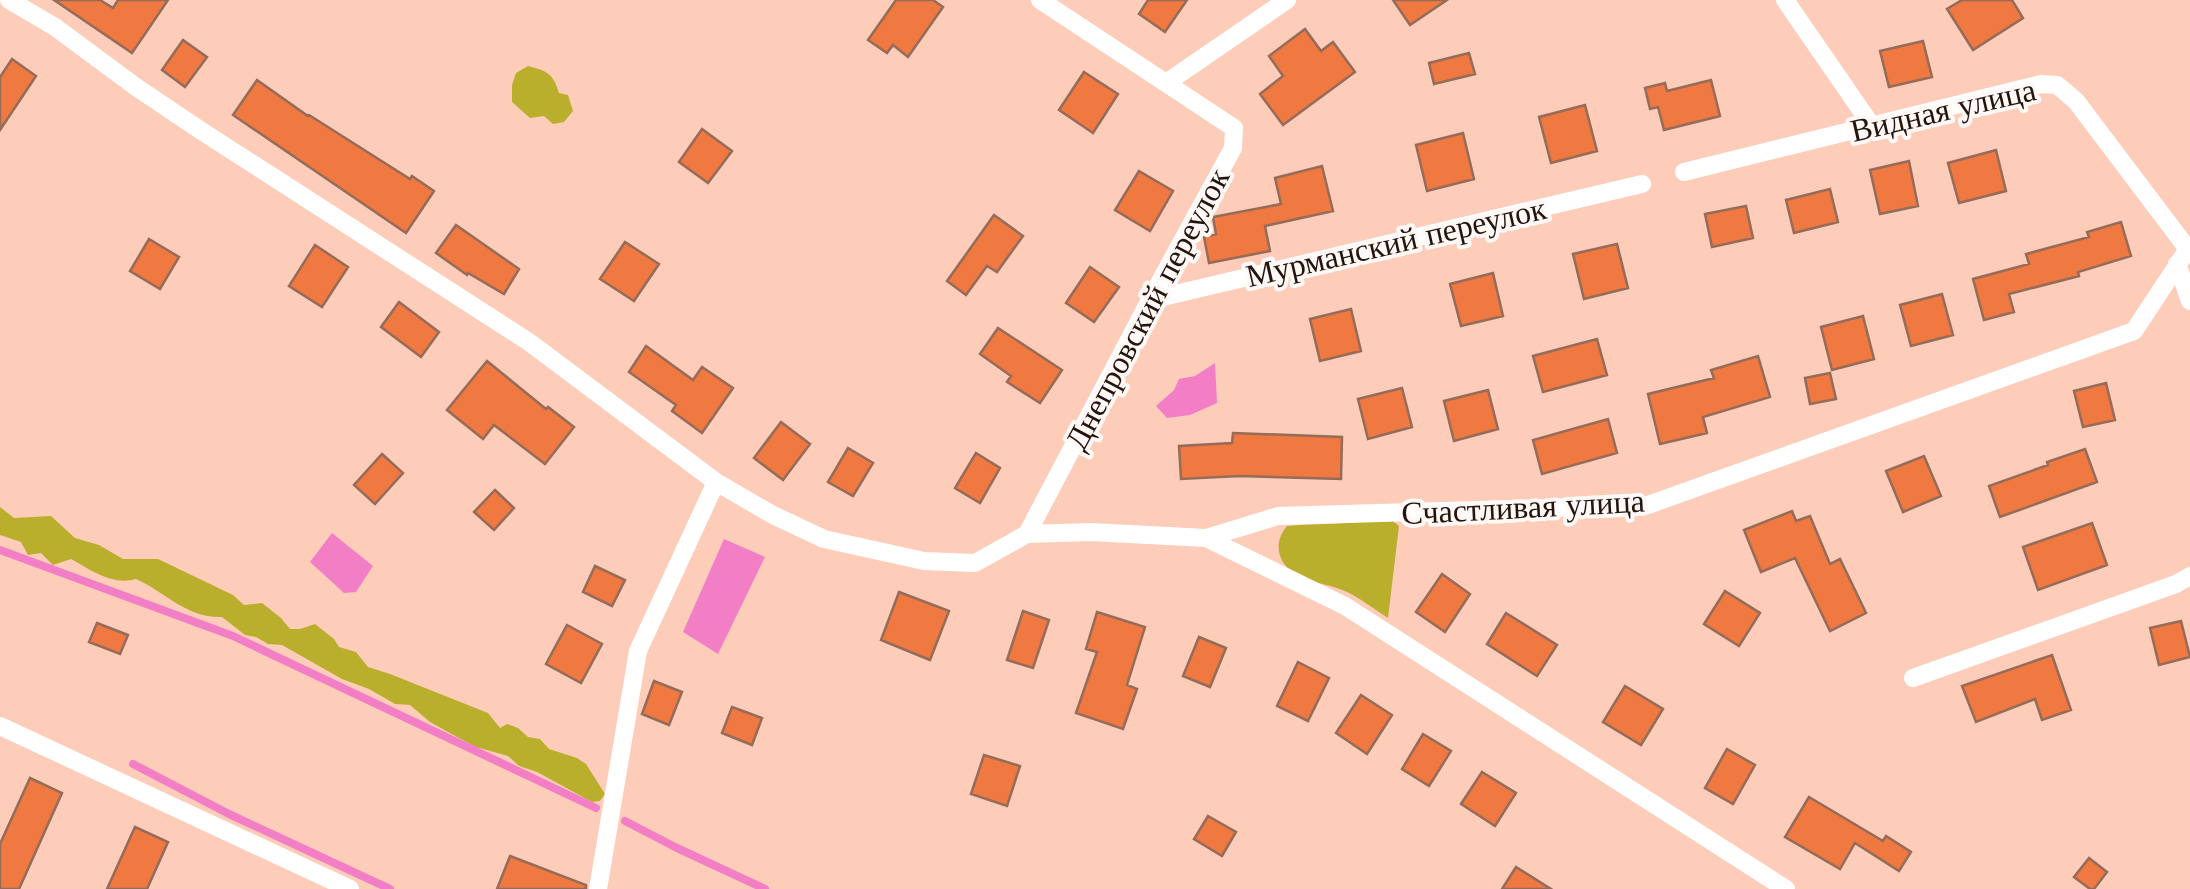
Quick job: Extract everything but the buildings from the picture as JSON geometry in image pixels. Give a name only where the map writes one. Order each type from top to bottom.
[{"type":"street","points":[[9,0],[55,28],[136,88],[529,342],[716,482],[773,515],[824,538],[924,562],[975,563],[1028,534]]},
{"type":"street","name":"Днепровский переулок","points":[[1028,534],[1233,148],[1234,128],[1040,0]]},
{"type":"street","points":[[1166,83],[1288,0]]},
{"type":"street","points":[[1785,0],[1872,126]]},
{"type":"street","name":"Видная улица","points":[[1684,172],[2041,84],[2057,84],[2076,102],[2184,252]]},
{"type":"street","name":"Мурманский переулок","points":[[1150,300],[1642,184]]},
{"type":"street","points":[[2184,252],[2190,301]]},
{"type":"street","name":"Счастливая улица","points":[[1028,534],[1091,532],[1206,538],[1278,516],[1648,505],[2134,331],[2184,252]]},
{"type":"street","points":[[598,889],[638,651],[716,482]]},
{"type":"street","points":[[1206,538],[1345,606],[1786,889]]},
{"type":"street","points":[[1913,678],[2190,576]]},
{"type":"street","points":[[0,726],[350,889]]},
{"type":"shaded area","points":[[528,66],[548,74],[559,93],[568,95],[573,111],[564,122],[553,124],[544,116],[530,118],[512,102],[516,73]]},
{"type":"shaded area","points":[[1215,363],[1217,403],[1190,415],[1167,418],[1156,406],[1174,390],[1179,379],[1195,376]]},
{"type":"shaded area","points":[[0,507],[14,518],[51,516],[75,538],[99,545],[123,559],[158,559],[233,595],[244,605],[262,603],[290,629],[315,624],[339,647],[356,652],[368,667],[488,713],[500,728],[507,724],[518,728],[528,737],[540,739],[549,749],[577,758],[586,764],[605,794],[600,801],[592,802],[519,766],[508,756],[457,737],[410,705],[395,704],[282,645],[245,635],[222,617],[187,609],[136,579],[110,579],[71,559],[53,565],[41,553],[28,555],[21,542],[0,535]]},
{"type":"shaded area","points":[[1389,518],[1399,526],[1388,618],[1347,592],[1293,573],[1280,555],[1279,541],[1287,526]]},
{"type":"shaded area","points":[[332,533],[373,566],[356,592],[344,593],[310,562]]},
{"type":"shaded area","points":[[724,539],[765,557],[718,654],[683,632]]},
{"type":"waterway","points":[[0,550],[233,636],[596,808]]},
{"type":"waterway","points":[[133,764],[390,889]]},
{"type":"waterway","points":[[625,821],[765,889]]}]
